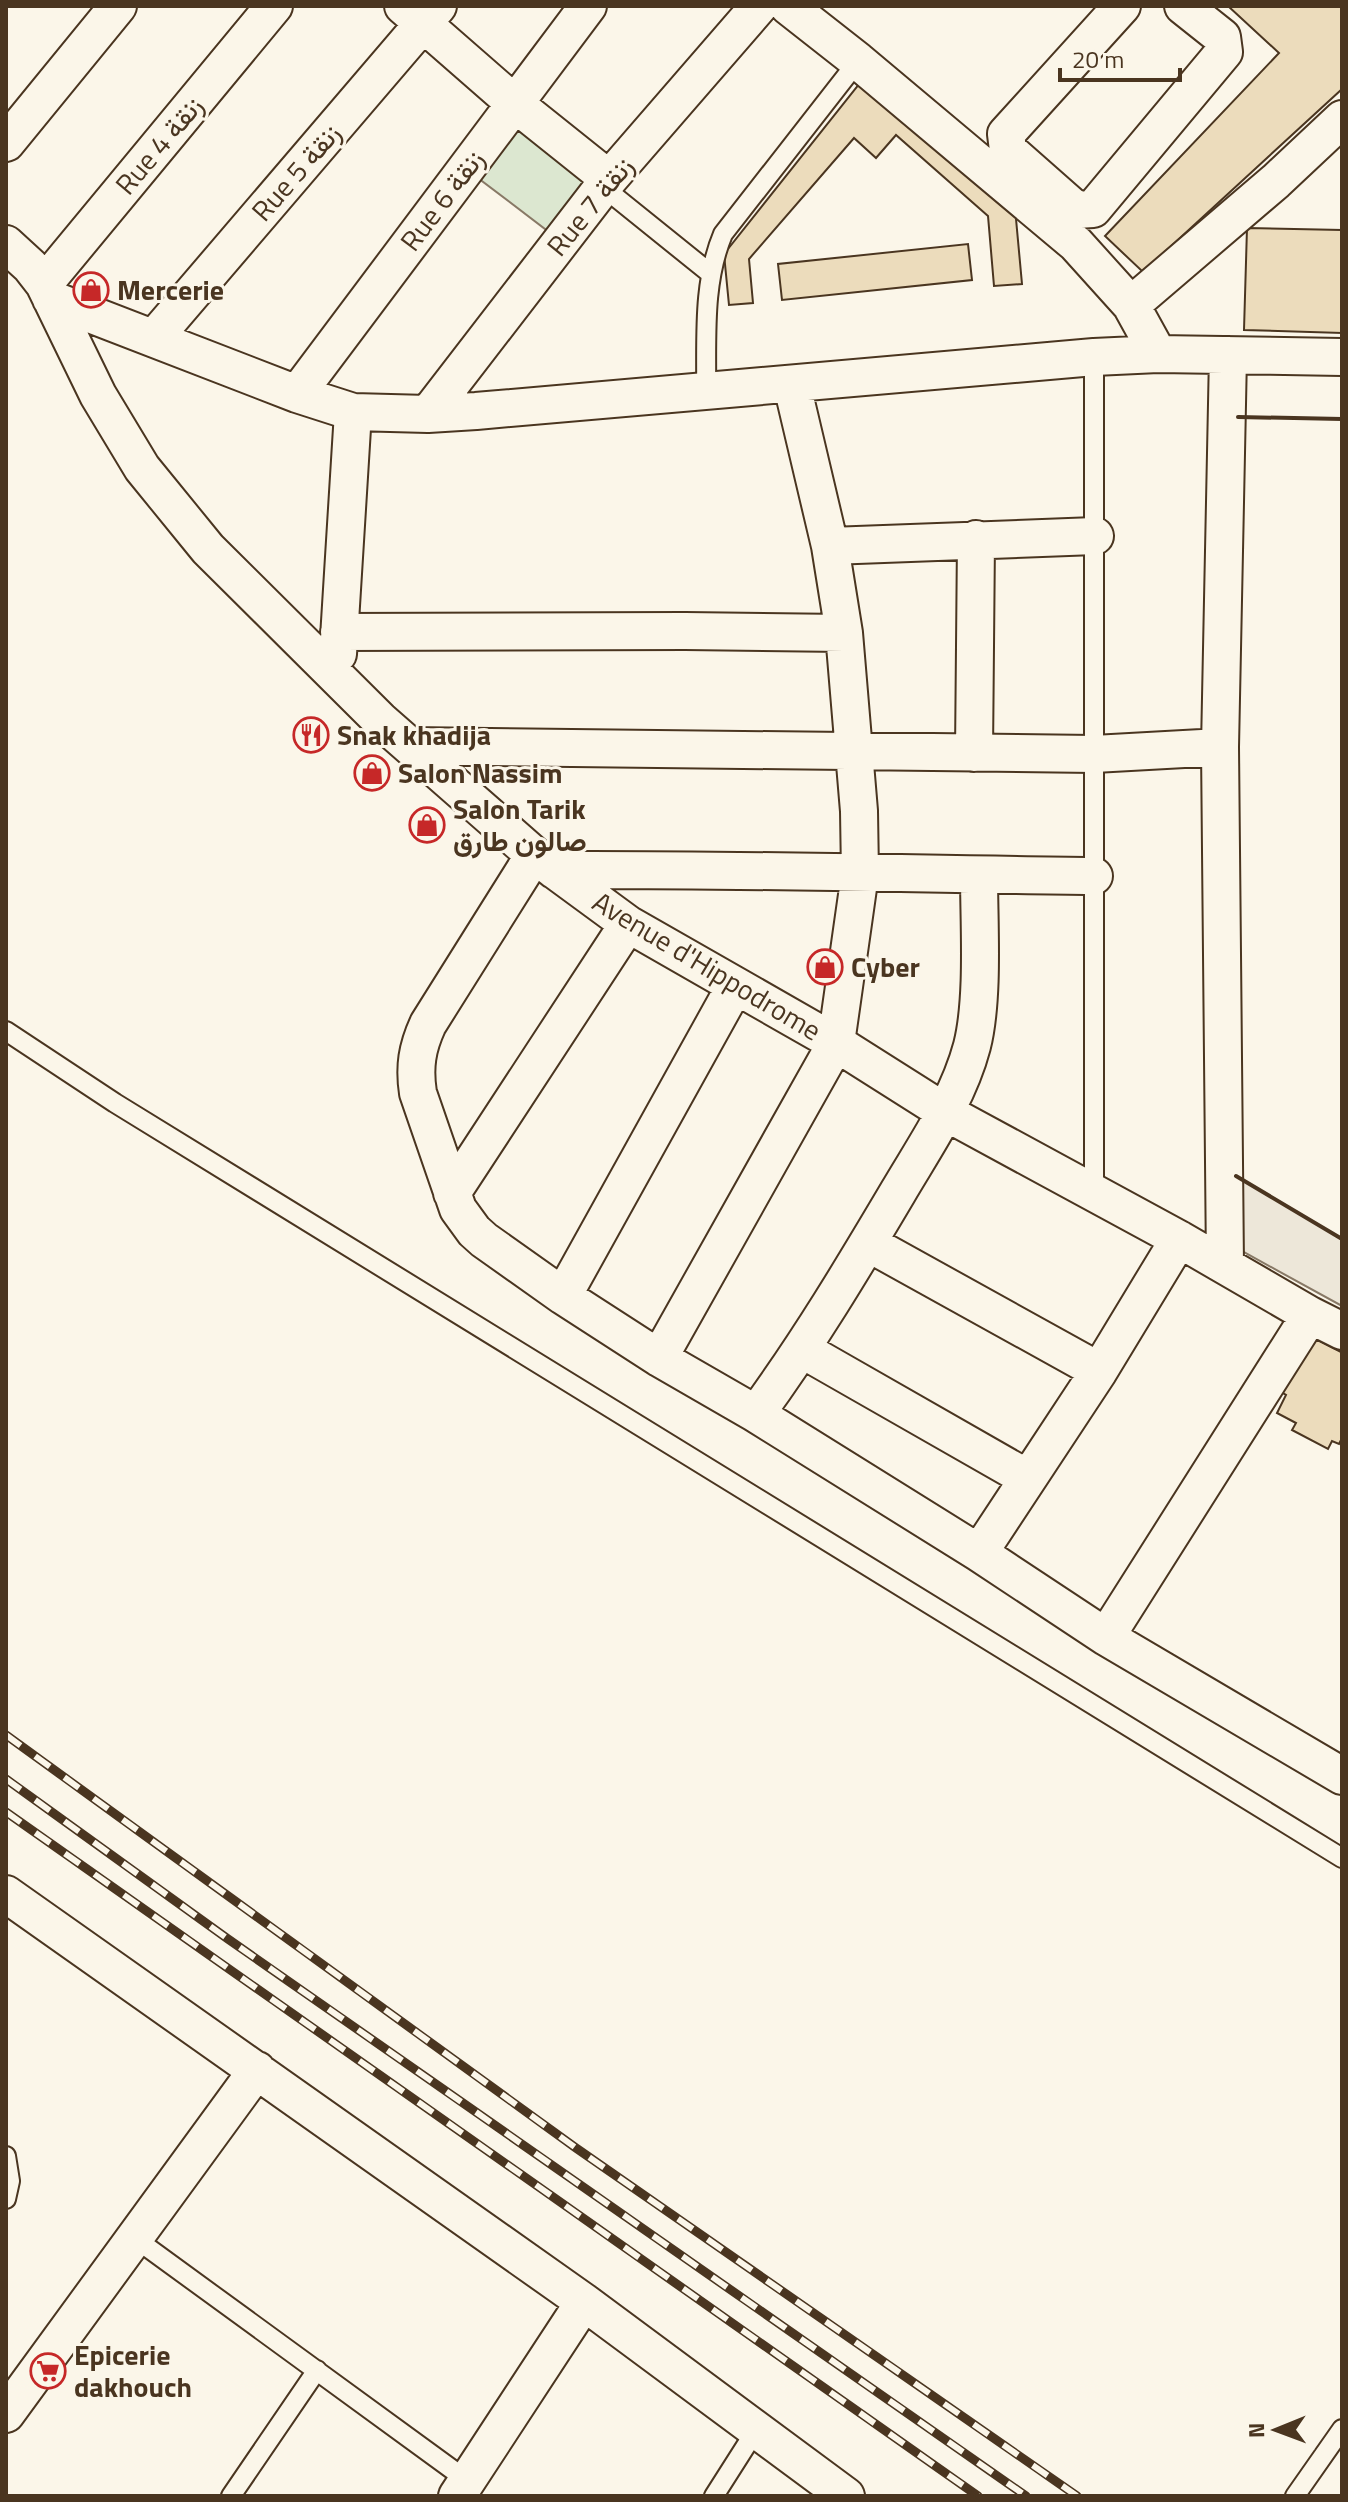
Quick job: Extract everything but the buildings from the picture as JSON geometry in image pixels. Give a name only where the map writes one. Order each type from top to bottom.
[{"type":"street","points":[[6,143],[118,6]]},
{"type":"street","name":"Rue 4 زنقة","points":[[48,291],[274,6]]},
{"type":"street","name":"Rue 6 زنقة","points":[[297,394],[588,6]]},
{"type":"street","name":"Rue 7 زنقة","points":[[428,414],[606,183],[759,6]]},
{"type":"street","points":[[788,6],[1076,244],[1131,305],[1158,354]]},
{"type":"street","points":[[1122,6],[1006,134],[1008,150],[1076,210],[1093,209],[1224,52],[1222,37],[1183,6]]},
{"type":"street","points":[[422,12],[514,103],[606,183]]},
{"type":"street","name":"Rue 5 زنقة","points":[[154,338],[422,12]]},
{"type":"street","points":[[1131,305],[1276,181],[1342,119]]},
{"type":"street","name":"Avenue d'Hippodrome","points":[[6,244],[30,266],[48,291],[98,395],[142,468],[208,549],[270,613],[410,746],[544,863],[628,924],[836,1043],[945,1112],[1342,1331]]},
{"type":"street","points":[[48,291],[154,338],[297,394],[353,412],[428,414],[1094,357],[1158,354],[1342,357]]},
{"type":"street","points":[[1225,1265],[1220,747],[1228,355]]},
{"type":"street","points":[[659,1358],[836,1043],[860,874],[855,750],[844,633],[830,546],[792,385]]},
{"type":"street","points":[[338,676],[353,412]]},
{"type":"street","points":[[830,546],[1095,536]]},
{"type":"street","points":[[974,753],[976,539]]},
{"type":"street","points":[[339,632],[844,633]]},
{"type":"street","points":[[410,746],[1094,754],[1220,747]]},
{"type":"street","points":[[1094,876],[860,874],[544,863],[428,1024],[417,1054],[415,1073],[418,1093],[458,1209],[474,1231],[563,1296],[659,1358],[756,1414],[979,1553],[1106,1637],[1342,1776]]},
{"type":"street","points":[[756,1414],[803,1350],[945,1112],[973,1044],[978,986],[979,875]]},
{"type":"street","points":[[452,1193],[628,924]]},
{"type":"street","points":[[563,1296],[735,986]]},
{"type":"street","points":[[979,1553],[1099,1371],[1179,1239]]},
{"type":"street","points":[[868,1243],[1099,1371]]},
{"type":"street","points":[[1106,1637],[1310,1315]]},
{"type":"street","points":[[803,1350],[1027,1478]]},
{"type":"street","points":[[6,1894],[584,2302],[846,2496]]},
{"type":"street","points":[[6,2414],[257,2070]]},
{"type":"street","points":[[462,2488],[584,2302]]},
{"type":"lane","points":[[706,392],[708,288],[719,244],[736,215],[858,61]]},
{"type":"lane","points":[[606,183],[711,274]]},
{"type":"lane","points":[[1094,357],[1094,1193]]},
{"type":"lane","points":[[6,1031],[115,1103],[1342,1858]]},
{"type":"lane","points":[[6,2156],[10,2181],[6,2199]]},
{"type":"lane","points":[[136,2239],[317,2370],[462,2488]]},
{"type":"lane","points":[[231,2496],[317,2370]]},
{"type":"lane","points":[[1295,2496],[1342,2429]]},
{"type":"lane","points":[[714,2496],[756,2430]]},
{"type":"green space","points":[[514,124],[588,182],[549,232],[474,175]]},
{"type":"shaded area","points":[[1236,1176],[1342,1239],[1342,1306],[1240,1250]]},
{"type":"railway","points":[[6,1735],[576,2148],[1077,2496]]},
{"type":"railway","points":[[6,1779],[228,1939],[1026,2496]]},
{"type":"railway","points":[[6,1812],[978,2496]]},
{"type":"wall","points":[[1238,417],[1342,419]]},
{"type":"wall","points":[[1236,1176],[1342,1239]]},
{"type":"place","name":"Mercerie","points":[[91,290]]},
{"type":"place","name":"Snak khadija","points":[[311,735]]},
{"type":"place","name":"Salon Nassim","points":[[372,773]]},
{"type":"place","name":"Salon Tarik صالون طارق","points":[[427,825]]},
{"type":"place","name":"Cyber","points":[[825,967]]},
{"type":"place","name":"Epicerie dakhouch","points":[[48,2371]]}]
